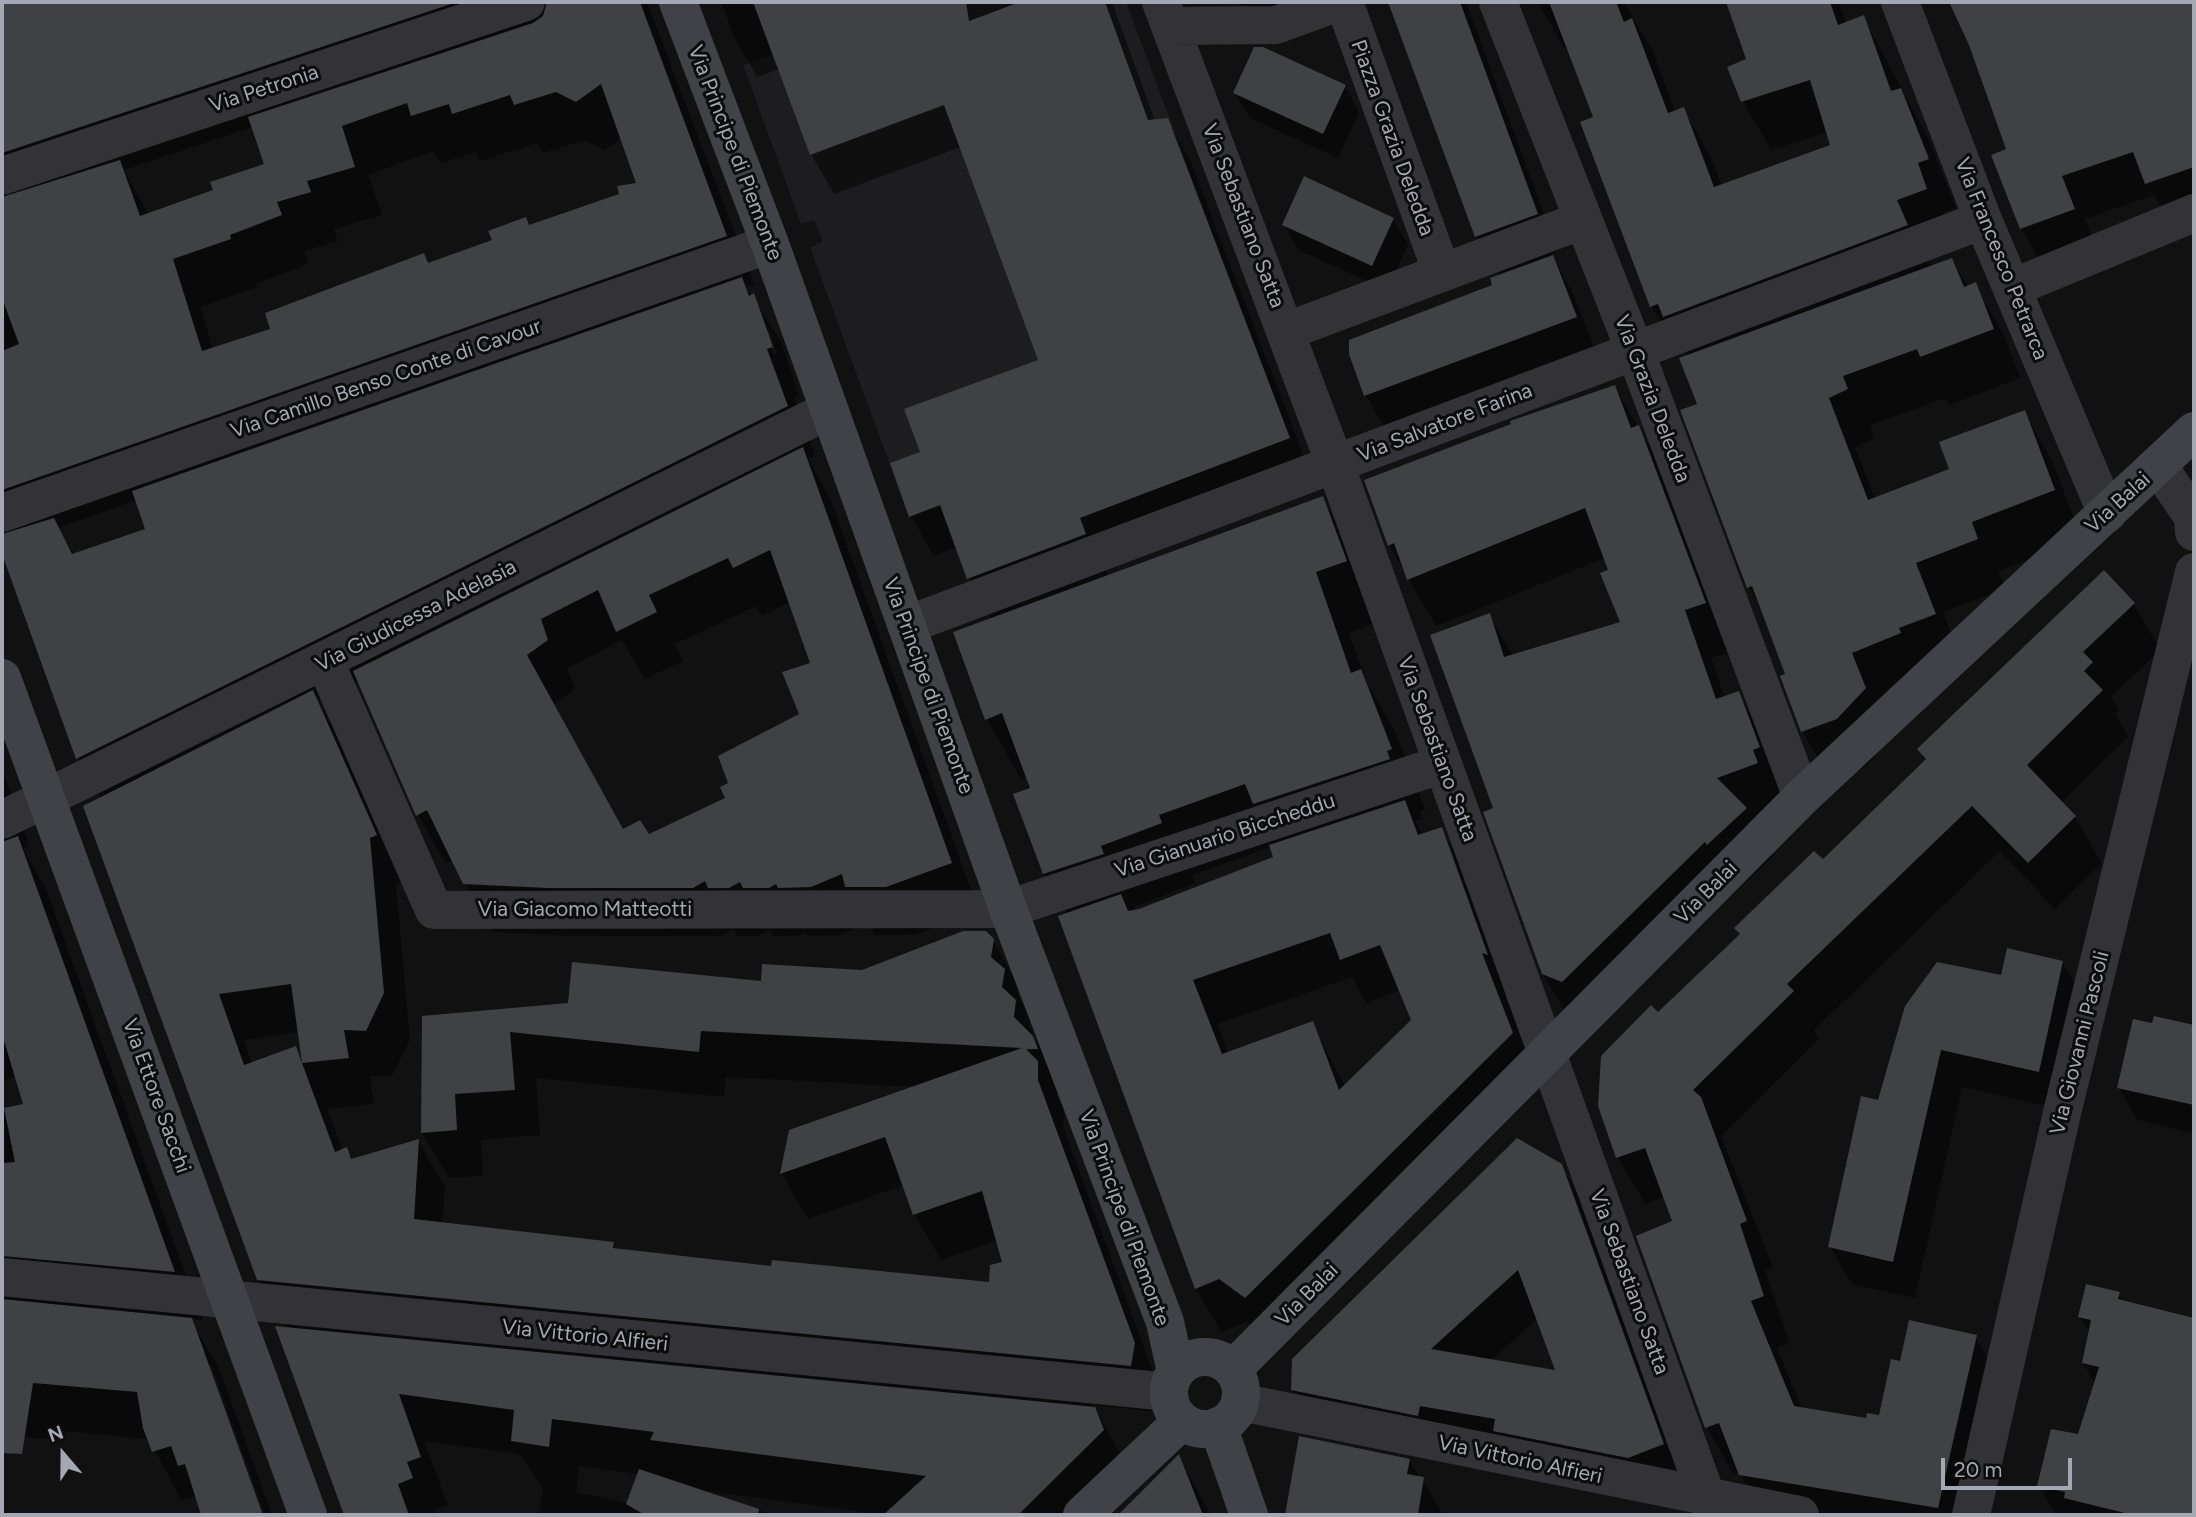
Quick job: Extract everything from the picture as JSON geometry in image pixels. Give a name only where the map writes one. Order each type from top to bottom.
[{"type":"street","name":"Via Petronia","points":[[2,176],[526,2]]},
{"type":"street","name":"Via Principe di Piemonte","points":[[678,2],[771,244],[1008,909],[1165,1322],[1203,1397],[1249,1515]]},
{"type":"street","name":"Piazza Grazia Deledda","points":[[1166,14],[1276,24],[1341,2],[1442,273]]},
{"type":"street","name":"Via Grazia Deledda","points":[[1498,2],[1635,351],[1802,797]]},
{"type":"street","name":"Via Francesco Petrarca","points":[[1900,2],[1983,220],[2108,514]]},
{"type":"street","name":"Via Sebastiano Satta","points":[[1166,14],[1287,331],[1707,1498]]},
{"type":"street","points":[[2012,288],[2194,213]]},
{"type":"street","points":[[1287,331],[1583,220]]},
{"type":"street","name":"Via Salvatore Farina","points":[[907,625],[1983,220]]},
{"type":"street","name":"Via Camillo Benso Conte di Cavour","points":[[2,513],[771,244]]},
{"type":"street","name":"Via Giudicessa Adelasia","points":[[2,820],[829,410]]},
{"type":"street","name":"Via Balai","points":[[1082,1515],[1802,797],[2062,551],[2108,514],[2194,432]]},
{"type":"street","points":[[2159,467],[2193,517],[2194,532]]},
{"type":"street","name":"Via Giovanni Pascoli","points":[[1971,1515],[2062,1113],[2194,572]]},
{"type":"street","name":"Via Giacomo Matteotti","points":[[325,662],[434,910],[1008,909]]},
{"type":"street","name":"Via Ettore Sacchi","points":[[2,678],[232,1301],[308,1515]]},
{"type":"street","name":"Via Gianuario Biccheddu","points":[[1008,909],[1443,764]]},
{"type":"street","name":"Via Vittorio Alfieri","points":[[2,1277],[1203,1397],[1800,1515]]},
{"type":"shaded area","points":[[917,2],[1126,2],[1290,438],[961,563],[940,506],[909,517],[810,247],[823,242],[814,220],[801,224],[743,65]]},
{"type":"building","points":[[2,2],[457,2],[2,153]]},
{"type":"building","points":[[547,2],[640,2],[727,236],[2,490],[2,351],[19,344],[2,298],[2,197],[120,160],[140,216],[213,190],[210,182],[264,164],[248,117],[533,23],[543,16]],"holes":[[[601,84],[636,183],[617,186],[619,194],[529,225],[526,217],[488,231],[492,240],[428,263],[424,253],[265,313],[270,329],[202,351],[173,259],[231,239],[230,235],[282,215],[277,202],[311,192],[307,181],[355,167],[342,126],[407,103],[411,116],[449,104],[452,114],[510,95],[514,105],[556,92],[576,102]]]},
{"type":"building","points":[[753,2],[966,2],[969,21],[1020,2],[1105,2],[1148,120],[1168,118],[1290,438],[1080,518],[1086,534],[967,579],[940,505],[909,517],[890,463],[920,452],[904,409],[1038,360],[944,105],[810,155]]},
{"type":"building","points":[[1388,2],[1460,2],[1538,214],[1475,237]]},
{"type":"building","points":[[1549,2],[1616,2],[1624,22],[1632,18],[1668,113],[1684,107],[1714,187],[1830,145],[1810,80],[1741,102],[1727,67],[1746,59],[1726,2],[1830,2],[1838,25],[1864,15],[1891,91],[1901,88],[1929,159],[1918,163],[1927,189],[1897,200],[1908,225],[1663,317],[1658,304],[1650,307],[1580,122],[1593,117]]},
{"type":"building","points":[[1949,2],[2194,2],[2194,167],[2145,184],[2133,152],[2062,176],[2075,209],[2020,229],[1991,155],[2006,149],[1969,45]]},
{"type":"building","points":[[1254,47],[1263,47],[1346,85],[1323,134],[1233,93]]},
{"type":"building","points":[[1304,176],[1394,218],[1372,266],[1282,225]]},
{"type":"building","points":[[1553,255],[1577,317],[1364,396],[1349,354],[1349,340],[1492,285],[1490,278]]},
{"type":"building","points":[[1952,258],[1964,287],[1976,282],[1994,329],[1920,357],[1917,349],[1843,376],[1848,389],[1829,398],[1868,500],[1949,469],[1939,442],[2025,410],[2055,490],[1972,522],[1978,539],[1916,563],[1936,614],[1899,628],[1901,633],[1852,653],[1866,688],[1837,719],[1801,732],[1780,676],[1785,674],[1752,586],[1747,588],[1680,410],[1697,404],[1679,358]]},
{"type":"building","points":[[742,277],[749,296],[754,293],[773,347],[767,349],[788,406],[76,759],[2,554],[2,534],[54,518],[72,554],[145,529],[132,491]]},
{"type":"building","points":[[1615,385],[1631,428],[1639,425],[1706,603],[1685,610],[1716,699],[1739,691],[1760,747],[1753,750],[1758,763],[1717,778],[1747,808],[1707,845],[1705,842],[1562,982],[1542,974],[1483,812],[1493,808],[1430,635],[1490,613],[1504,657],[1620,622],[1600,573],[1608,570],[1585,508],[1407,580],[1394,543],[1388,546],[1364,480],[1511,424],[1510,421]]},
{"type":"building","points":[[803,447],[952,863],[886,887],[845,887],[842,874],[811,887],[778,888],[776,884],[769,888],[743,888],[740,882],[729,888],[708,888],[705,881],[693,888],[548,888],[463,884],[427,810],[416,816],[353,671]],"holes":[[[770,550],[810,663],[782,672],[799,714],[718,756],[728,783],[720,787],[725,798],[649,834],[640,820],[623,829],[527,655],[548,640],[541,619],[598,590],[616,632],[657,612],[649,595],[728,558],[733,568]]]},
{"type":"building","points":[[1323,496],[1347,561],[1316,572],[1351,673],[1361,669],[1392,749],[1387,751],[1390,759],[1253,804],[1245,784],[1159,815],[1162,823],[1101,846],[1104,854],[1043,874],[1013,794],[1030,788],[1002,713],[985,720],[953,632]]},
{"type":"building","points":[[2104,570],[2135,603],[2083,652],[2093,662],[2084,671],[2103,690],[2027,765],[2076,816],[2028,863],[1972,806],[1787,984],[1794,991],[1693,1090],[1701,1097],[1747,1221],[1740,1224],[1764,1296],[1751,1301],[1794,1406],[1866,1418],[1867,1413],[1879,1415],[1891,1359],[1900,1361],[1909,1320],[1977,1335],[1938,1508],[1739,1475],[1719,1423],[1705,1428],[1636,1236],[1672,1221],[1645,1148],[1616,1158],[1598,1106],[1601,1056],[1651,1005],[1658,1012],[1740,934],[1734,928],[1814,851],[1823,859],[1926,759],[1917,749]]},
{"type":"building","points":[[313,690],[377,835],[370,838],[384,993],[366,1031],[344,1030],[349,1058],[302,1063],[335,1152],[347,1147],[351,1159],[419,1139],[414,1219],[614,1242],[613,1248],[771,1266],[772,1260],[989,1282],[990,1265],[1002,1262],[982,1191],[913,1215],[885,1137],[780,1174],[789,1130],[1022,1048],[701,1031],[699,1052],[510,1032],[515,1090],[455,1094],[457,1130],[421,1133],[422,1016],[568,1003],[572,962],[761,981],[762,964],[862,970],[963,931],[986,931],[994,939],[991,957],[1005,969],[1002,987],[1016,1000],[1014,1017],[1033,1036],[1038,1049],[1026,1049],[1038,1061],[1038,1080],[1135,1343],[1131,1366],[257,1280],[83,806]],"holes":[[[291,984],[302,1063],[296,1046],[244,1065],[219,994]]]},
{"type":"building","points":[[1405,800],[1418,835],[1442,827],[1488,955],[1482,953],[1513,1033],[1245,1298],[1219,1279],[1195,1289],[1058,916],[1121,894],[1128,911],[1139,909],[1273,857],[1269,845]],"holes":[[[1330,933],[1340,960],[1380,945],[1411,1020],[1339,1090],[1313,1021],[1222,1054],[1193,980]]]},
{"type":"building","points":[[18,836],[175,1272],[2,1256],[2,1163],[15,1162],[4,1108],[23,1104],[2,1034],[2,842]]},
{"type":"building","points":[[2007,948],[2063,961],[2039,1072],[1941,1050],[1893,1262],[1828,1247],[1861,1096],[1878,1100],[1905,1006],[1937,962],[2001,975]]},
{"type":"building","points":[[2154,1016],[2194,1025],[2194,1105],[2117,1088],[2133,1019],[2152,1023]]},
{"type":"building","points":[[1517,1138],[1562,1164],[1664,1444],[1628,1458],[1493,1431],[1495,1419],[1420,1406],[1418,1416],[1291,1390],[1292,1359]],"holes":[[[1518,1270],[1555,1370],[1431,1349]]]},
{"type":"building","points":[[2086,1284],[2120,1292],[2118,1299],[2194,1318],[2194,1515],[2133,1515],[2064,1498],[2065,1492],[2037,1486],[2051,1429],[2078,1434],[2099,1367],[2082,1363],[2091,1320],[2078,1317]]},
{"type":"building","points":[[2,1299],[192,1318],[263,1515],[201,1515],[185,1464],[178,1466],[171,1446],[152,1452],[143,1428],[137,1392],[33,1383],[22,1454],[2,1453]]},
{"type":"building","points":[[275,1326],[1095,1407],[1104,1430],[1018,1515],[883,1515],[926,1476],[650,1440],[654,1432],[552,1419],[549,1447],[511,1441],[514,1410],[399,1394],[421,1457],[407,1462],[413,1478],[398,1484],[409,1515],[344,1515]]},
{"type":"building","points":[[1299,1436],[1410,1459],[1407,1474],[1424,1477],[1418,1515],[1285,1515]]},
{"type":"building","points":[[1179,1454],[1203,1515],[1118,1515]]},
{"type":"building","points":[[639,1469],[759,1509],[758,1515],[645,1515],[626,1504]]}]
